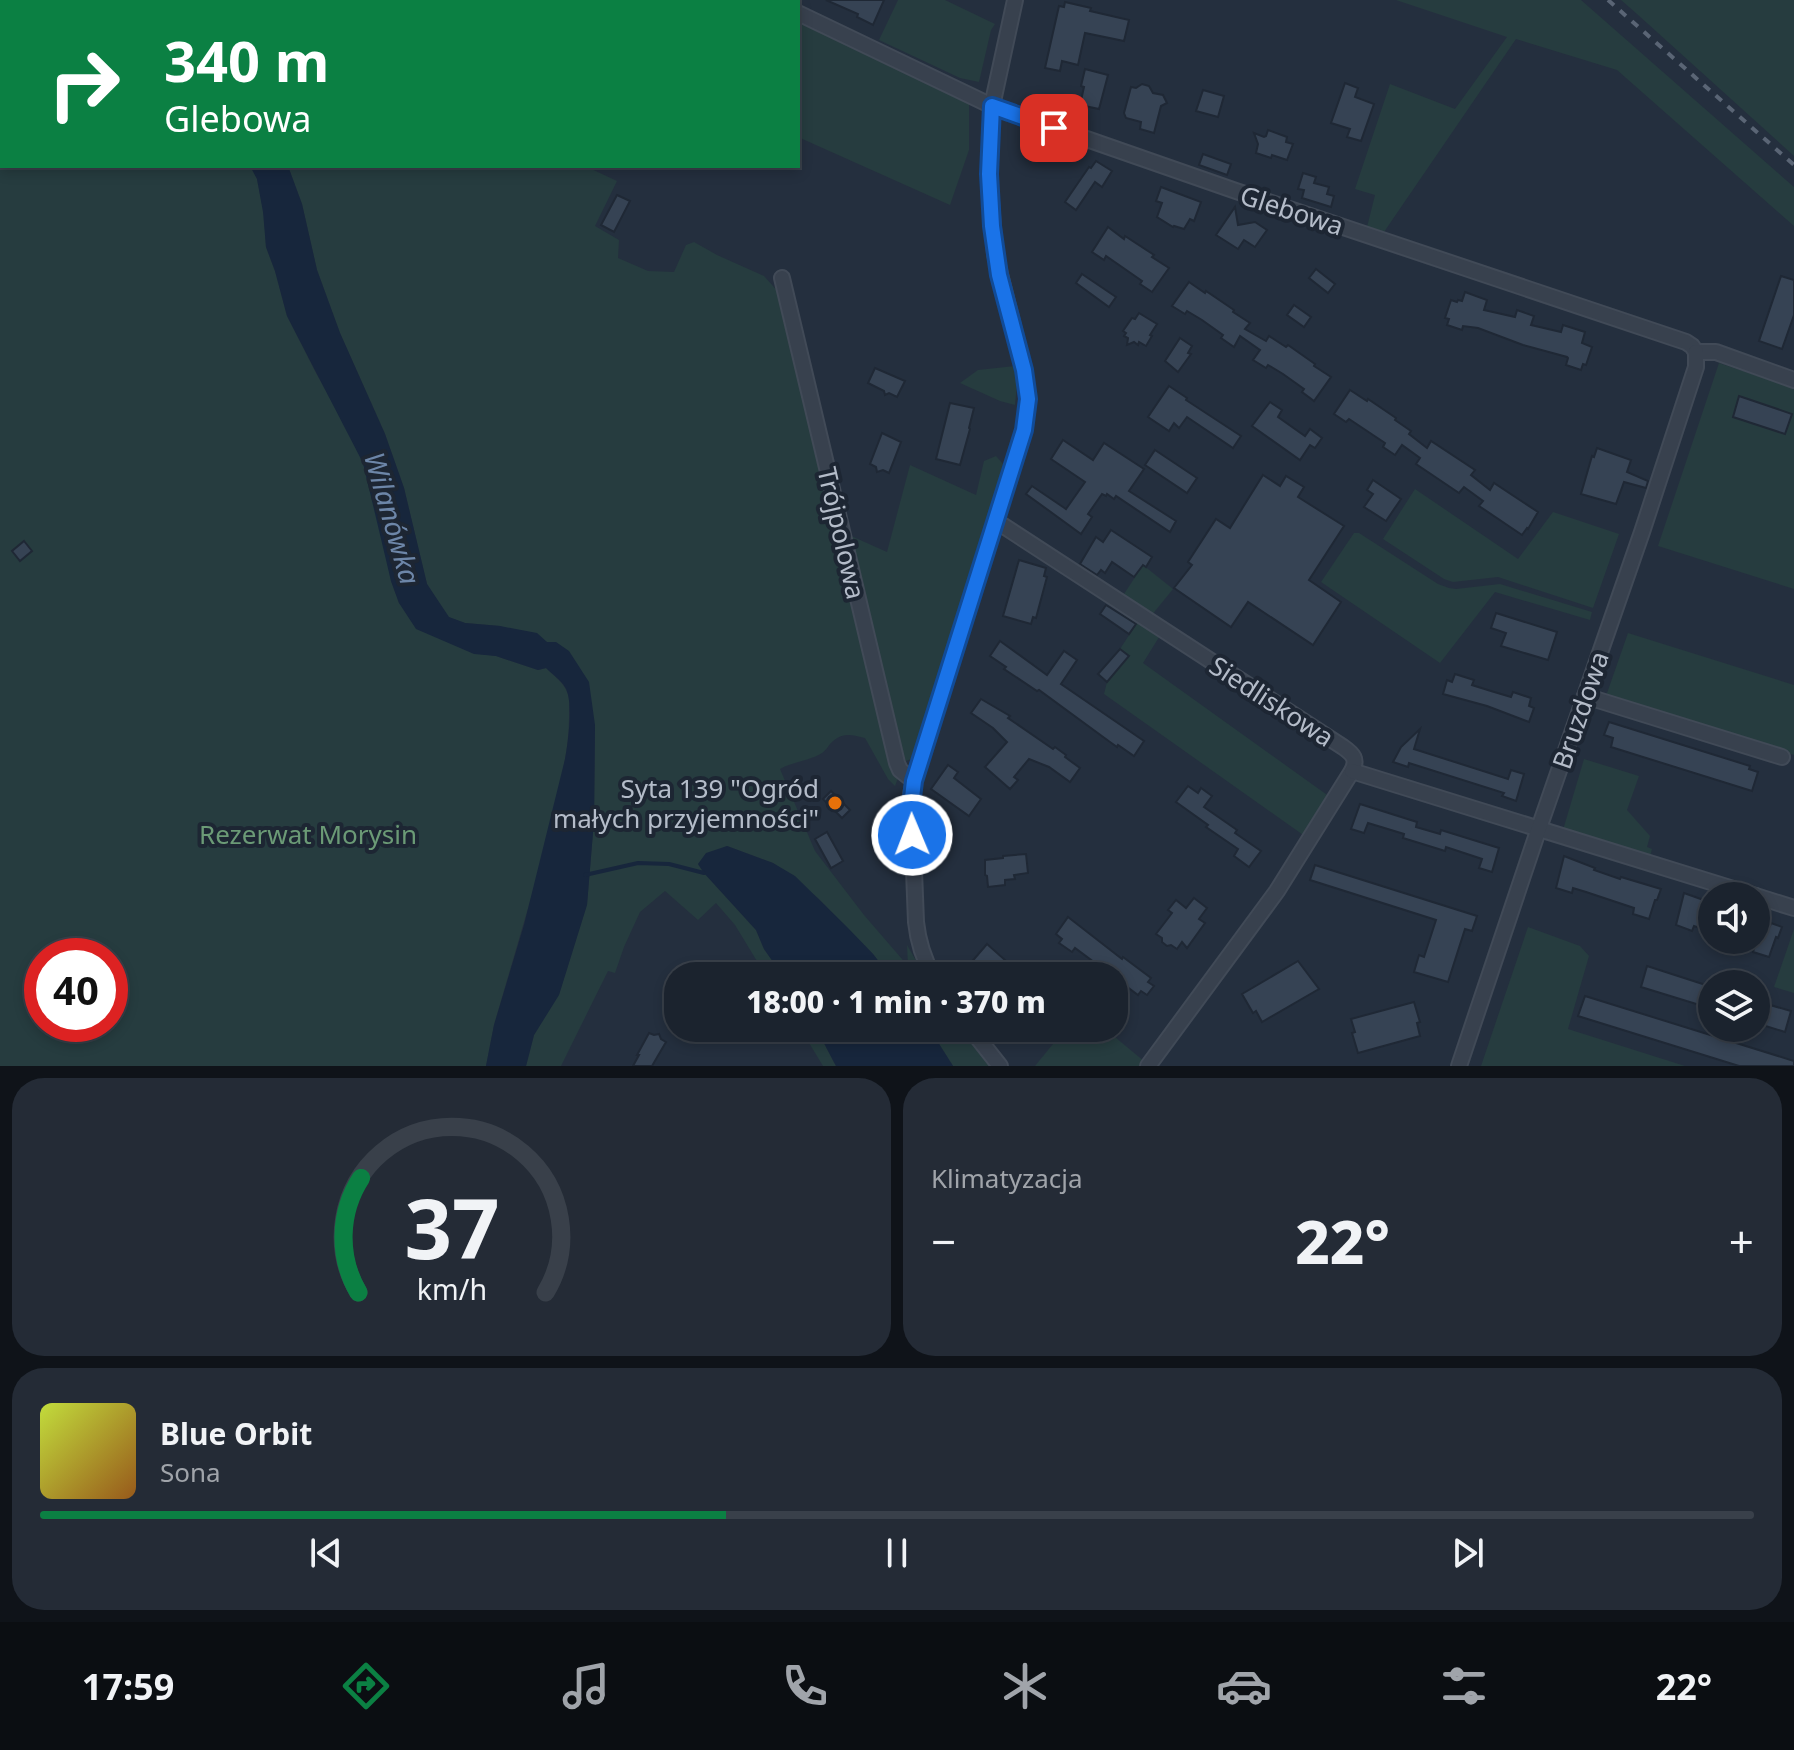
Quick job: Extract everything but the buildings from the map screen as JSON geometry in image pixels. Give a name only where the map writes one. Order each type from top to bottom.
[{"type":"street","points":[[925,962],[916,922],[911,806],[914,781],[1024,430],[1028,399],[1024,370],[995,254],[989,174],[992,106],[1015,0]]},
{"type":"street","name":"Glebowa","points":[[800,14],[992,106],[1686,342],[1696,352],[1716,352],[1794,380]]},
{"type":"street","name":"Trójpolowa","points":[[782,278],[897,763],[900,770],[914,781]]},
{"type":"street","name":"Bruzdowa","points":[[1459,1066],[1680,417],[1696,367],[1696,352]]},
{"type":"street","name":"Siedliskowa","points":[[996,521],[1343,747],[1356,763],[1277,891],[1148,1066]]},
{"type":"street","points":[[1585,696],[1782,757]]},
{"type":"street","points":[[1352,771],[1711,882]]},
{"type":"street","points":[[1770,900],[1794,908]]},
{"type":"street","points":[[981,1042],[1000,1066]]},
{"type":"green space","points":[[898,0],[945,0],[995,24],[979,82],[960,78],[879,40]]},
{"type":"green space","points":[[1396,0],[1581,0],[1794,187],[1794,226],[1617,70],[1516,39],[1384,232],[1367,227],[1375,195],[1355,189],[1390,84],[1455,109],[1507,37]]},
{"type":"green space","points":[[1621,0],[1794,0],[1794,156],[1637,14]]},
{"type":"green space","points":[[800,23],[969,102],[969,150],[950,205],[800,138]]},
{"type":"green space","name":"Rezerwat Morysin","points":[[0,168],[253,168],[264,214],[266,247],[287,316],[363,463],[399,603],[453,644],[474,653],[496,656],[538,670],[546,668],[566,689],[569,726],[566,755],[549,836],[494,1025],[486,1066],[0,1066]]},
{"type":"green space","points":[[289,168],[589,168],[617,181],[595,226],[619,240],[618,258],[648,271],[674,272],[686,245],[694,242],[764,276],[781,295],[898,778],[895,786],[865,738],[851,735],[838,737],[817,756],[780,769],[815,851],[905,962],[879,962],[818,898],[773,863],[727,846],[698,864],[756,930],[773,962],[757,962],[735,925],[716,903],[698,920],[665,891],[640,912],[615,973],[608,971],[561,1066],[526,1066],[534,1035],[559,994],[587,904],[594,820],[595,725],[547,642],[500,626],[465,623],[448,617],[427,584],[404,488],[317,270],[302,204]]},
{"type":"green space","points":[[1719,363],[1794,388],[1794,589],[1658,546]]},
{"type":"green space","points":[[1015,366],[1015,405],[960,383],[978,370]]},
{"type":"green space","points":[[996,456],[1003,464],[975,565],[972,565],[911,759],[906,761],[901,754],[849,535],[887,552],[910,465],[976,495],[984,461]]},
{"type":"green space","points":[[1415,489],[1518,559],[1553,512],[1619,534],[1593,608],[1498,577],[1453,582],[1383,539]]},
{"type":"green space","points":[[1354,533],[1359,533],[1438,584],[1456,589],[1500,584],[1592,612],[1590,620],[1495,592],[1440,663],[1321,582]]},
{"type":"green space","points":[[1143,565],[1173,589],[1151,616],[1122,597]]},
{"type":"green space","points":[[1139,620],[1161,634],[1143,663],[1330,797],[1306,837],[1104,694],[1107,682],[1128,657],[1120,649]]},
{"type":"green space","points":[[1628,633],[1794,685],[1794,755],[1606,696]]},
{"type":"green space","points":[[1584,759],[1639,776],[1627,810],[1650,836],[1647,847],[1652,849],[1650,857],[1563,830]]},
{"type":"green space","points":[[1528,927],[1580,946],[1589,956],[1568,1029],[1685,1066],[1481,1066]]},
{"type":"green space","points":[[1794,929],[1794,993],[1774,987]]},
{"type":"green space","points":[[907,945],[917,962],[908,962]]},
{"type":"green space","points":[[808,1042],[823,1042],[836,1066],[823,1066]]},
{"type":"green space","points":[[938,1042],[972,1042],[990,1066],[953,1066]]},
{"type":"green space","points":[[1055,1042],[1121,1042],[1145,1062],[1142,1066],[1035,1066]]},
{"type":"water","name":"Wilanówka","points":[[251,168],[289,168],[302,204],[317,270],[404,488],[427,584],[449,617],[465,623],[537,633],[547,642],[556,642],[569,651],[589,682],[595,725],[594,820],[587,905],[559,995],[534,1035],[526,1066],[486,1066],[494,1025],[524,925],[565,759],[570,722],[568,693],[546,668],[538,670],[496,656],[474,654],[416,629],[399,603],[363,463],[287,316],[266,247],[257,179]]},
{"type":"water","points":[[727,846],[773,863],[795,876],[879,962],[773,962],[756,930],[698,864],[706,853]]},
{"type":"water","points":[[823,1042],[938,1042],[953,1066],[836,1066]]},
{"type":"waterway","points":[[585,875],[638,863],[669,864],[704,873]]},
{"type":"railway","points":[[1608,0],[1794,165]]},
{"type":"place","name":"Syta 139 \"Ogród małych przyjemności\"","points":[[835,803]]},
{"type":"route","points":[[912,835],[911,794],[914,781],[1024,430],[1028,399],[1024,370],[995,254],[989,174],[992,106],[1054,128]]}]
